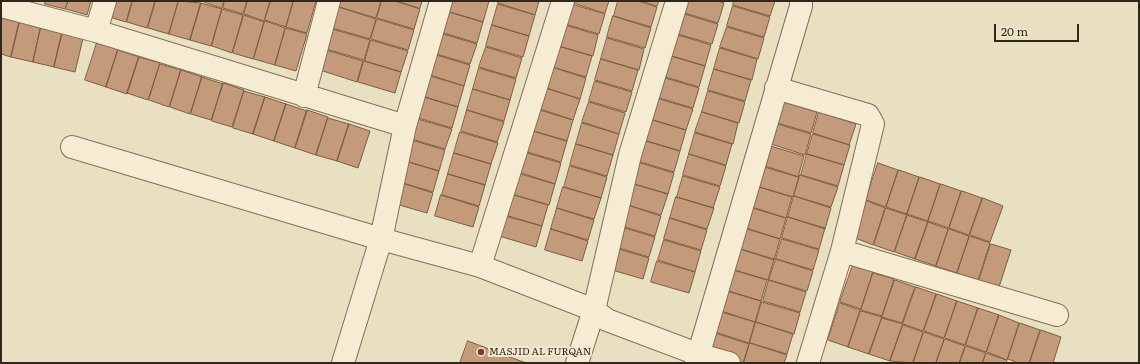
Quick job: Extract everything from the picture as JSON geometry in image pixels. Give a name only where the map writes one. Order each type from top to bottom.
[{"type":"street","points":[[96,31],[105,1]]},
{"type":"street","points":[[304,96],[329,1]]},
{"type":"street","points":[[342,363],[381,239],[405,126],[441,1]]},
{"type":"street","points":[[480,266],[563,1]]},
{"type":"street","points":[[577,363],[594,310],[630,155],[677,1]]},
{"type":"street","points":[[698,359],[801,6],[801,1]]},
{"type":"street","points":[[1,6],[96,31],[405,126]]},
{"type":"street","points":[[776,88],[868,115],[872,119],[873,130],[842,251],[808,363]]},
{"type":"street","points":[[72,147],[381,239],[480,266],[594,310],[607,320],[698,359],[729,363]]},
{"type":"street","points":[[842,251],[1056,315]]},
{"type":"building","points":[[45,1],[68,1],[65,9],[45,4]]},
{"type":"building","points":[[68,1],[91,1],[87,15],[66,9]]},
{"type":"building","points":[[110,1],[132,1],[126,22],[106,16]]},
{"type":"building","points":[[133,1],[155,1],[147,28],[127,22]]},
{"type":"building","points":[[156,1],[178,1],[169,34],[148,28]]},
{"type":"building","points":[[179,1],[201,3],[190,40],[169,34]]},
{"type":"building","points":[[202,1],[224,1],[222,8]]},
{"type":"building","points":[[225,1],[247,1],[243,14],[223,8]]},
{"type":"building","points":[[248,1],[270,1],[264,21],[244,14]]},
{"type":"building","points":[[271,1],[293,1],[286,27],[265,20]]},
{"type":"building","points":[[294,1],[316,1],[307,33],[286,27]]},
{"type":"building","points":[[341,1],[381,1],[376,18],[339,7]]},
{"type":"building","points":[[382,1],[395,1],[420,9],[414,29],[377,18]]},
{"type":"building","points":[[397,1],[422,1],[420,8]]},
{"type":"building","points":[[449,1],[489,1],[483,22],[446,11]]},
{"type":"building","points":[[499,1],[539,1],[535,15],[498,3]]},
{"type":"building","points":[[568,1],[609,1],[605,13]]},
{"type":"building","points":[[618,1],[638,1],[657,7],[651,27],[614,16]]},
{"type":"building","points":[[642,1],[659,1],[657,6]]},
{"type":"building","points":[[684,1],[718,1],[724,3],[718,23],[681,12]]},
{"type":"building","points":[[734,1],[775,1],[770,16],[733,5]]},
{"type":"building","points":[[201,3],[222,9],[211,46],[190,40]]},
{"type":"building","points":[[568,3],[605,14],[599,34],[561,23]]},
{"type":"building","points":[[498,4],[535,15],[529,36],[492,25]]},
{"type":"building","points":[[733,6],[770,17],[764,37],[727,26]]},
{"type":"building","points":[[339,7],[376,19],[370,39],[332,28]]},
{"type":"building","points":[[222,9],[243,15],[232,53],[212,46]]},
{"type":"building","points":[[446,11],[483,22],[477,43],[440,32]]},
{"type":"building","points":[[681,13],[718,24],[712,44],[674,33]]},
{"type":"building","points":[[1,14],[20,19],[11,57],[1,54]]},
{"type":"building","points":[[244,15],[264,22],[253,59],[233,53]]},
{"type":"building","points":[[613,16],[651,28],[645,48],[607,37]]},
{"type":"building","points":[[20,19],[41,24],[33,62],[11,57]]},
{"type":"building","points":[[377,19],[414,30],[408,50],[371,39]]},
{"type":"building","points":[[265,21],[285,28],[275,65],[254,59]]},
{"type":"building","points":[[42,24],[63,29],[54,67],[33,62]]},
{"type":"building","points":[[562,24],[598,35],[593,56],[555,45]]},
{"type":"building","points":[[492,25],[529,36],[523,57],[486,46]]},
{"type":"building","points":[[727,27],[764,38],[758,59],[720,47]]},
{"type":"building","points":[[286,28],[307,34],[296,71],[275,65]]},
{"type":"building","points":[[63,29],[84,34],[75,72],[54,67]]},
{"type":"building","points":[[332,29],[370,40],[364,60],[326,49]]},
{"type":"building","points":[[440,33],[477,44],[470,64],[433,53]]},
{"type":"building","points":[[675,34],[711,45],[705,66],[668,55]]},
{"type":"building","points":[[607,38],[644,49],[639,70],[601,59]]},
{"type":"building","points":[[371,40],[408,51],[401,72],[365,61]]},
{"type":"building","points":[[97,43],[118,49],[106,87],[85,80]]},
{"type":"building","points":[[555,45],[592,56],[586,77],[549,66]]},
{"type":"building","points":[[486,47],[522,58],[516,78],[479,67]]},
{"type":"building","points":[[720,48],[757,59],[752,80],[714,69]]},
{"type":"building","points":[[118,50],[139,57],[127,94],[106,87]]},
{"type":"building","points":[[326,50],[363,61],[357,82],[320,70]]},
{"type":"building","points":[[433,54],[470,65],[464,86],[427,74]]},
{"type":"building","points":[[668,55],[705,66],[699,87],[662,76]]},
{"type":"building","points":[[139,57],[160,63],[148,100],[127,93]]},
{"type":"building","points":[[601,59],[638,70],[632,91],[595,80]]},
{"type":"building","points":[[364,61],[401,72],[395,93],[358,82]]},
{"type":"building","points":[[160,64],[181,70],[169,107],[149,100]]},
{"type":"building","points":[[549,66],[586,78],[580,99],[543,87]]},
{"type":"building","points":[[479,68],[516,79],[510,100],[473,89]]},
{"type":"building","points":[[714,69],[751,80],[745,101],[708,90]]},
{"type":"building","points":[[181,70],[202,77],[190,114],[170,107]]},
{"type":"building","points":[[427,75],[464,86],[458,107],[421,96]]},
{"type":"building","points":[[202,77],[223,84],[211,120],[191,114]]},
{"type":"building","points":[[662,77],[699,88],[693,108],[656,97]]},
{"type":"building","points":[[595,81],[632,92],[626,112],[589,101]]},
{"type":"building","points":[[223,83],[244,90],[232,127],[212,121]]},
{"type":"building","points":[[543,87],[580,99],[573,120],[537,108]]},
{"type":"building","points":[[473,89],[510,100],[504,121],[467,110]]},
{"type":"building","points":[[244,91],[265,97],[253,134],[233,128]]},
{"type":"building","points":[[708,91],[745,102],[739,123],[702,112]]},
{"type":"building","points":[[421,96],[458,107],[452,128],[415,117]]},
{"type":"building","points":[[265,97],[286,104],[274,141],[253,134]]},
{"type":"building","points":[[656,98],[693,109],[686,130],[650,119]]},
{"type":"building","points":[[780,101],[817,112],[811,133],[774,122]]},
{"type":"building","points":[[589,102],[625,113],[619,134],[582,122]]},
{"type":"building","points":[[286,104],[307,111],[295,148],[274,141]]},
{"type":"building","points":[[536,109],[573,120],[567,141],[530,130]]},
{"type":"building","points":[[307,110],[328,117],[316,155],[295,148]]},
{"type":"building","points":[[467,110],[504,122],[497,142],[461,131]]},
{"type":"building","points":[[702,112],[738,123],[733,144],[695,132]]},
{"type":"building","points":[[819,112],[856,124],[849,145],[813,133]]},
{"type":"building","points":[[328,118],[349,124],[337,161],[316,155]]},
{"type":"building","points":[[414,118],[452,129],[445,149],[408,138]]},
{"type":"building","points":[[649,119],[686,130],[680,151],[643,140]]},
{"type":"building","points":[[582,123],[619,134],[613,155],[576,144]]},
{"type":"building","points":[[774,123],[811,134],[805,155],[768,143]]},
{"type":"building","points":[[349,124],[370,131],[358,168],[337,161]]},
{"type":"building","points":[[530,130],[567,141],[561,162],[524,151]]},
{"type":"building","points":[[460,132],[498,143],[491,164],[454,153]]},
{"type":"building","points":[[695,133],[732,144],[726,165],[689,154]]},
{"type":"building","points":[[813,134],[850,145],[844,165],[807,154]]},
{"type":"building","points":[[408,139],[445,150],[439,171],[402,160]]},
{"type":"building","points":[[643,140],[680,151],[674,172],[637,161]]},
{"type":"building","points":[[576,144],[613,155],[607,176],[570,165]]},
{"type":"building","points":[[767,145],[804,156],[798,177],[761,166]]},
{"type":"building","points":[[524,152],[561,163],[555,184],[518,172]]},
{"type":"building","points":[[454,153],[491,164],[485,185],[448,174]]},
{"type":"building","points":[[689,154],[726,166],[720,186],[683,175]]},
{"type":"building","points":[[807,154],[844,165],[838,186],[801,175]]},
{"type":"building","points":[[402,160],[439,171],[433,192],[396,181]]},
{"type":"building","points":[[637,162],[674,173],[668,194],[631,183]]},
{"type":"building","points":[[878,163],[898,170],[886,207],[866,200]]},
{"type":"building","points":[[762,165],[799,177],[793,197],[756,186]]},
{"type":"building","points":[[570,166],[607,177],[601,198],[564,187]]},
{"type":"building","points":[[899,170],[919,177],[907,214],[886,207]]},
{"type":"building","points":[[517,173],[555,184],[549,205],[511,194]]},
{"type":"building","points":[[448,174],[485,185],[479,206],[442,195]]},
{"type":"building","points":[[800,175],[838,187],[831,207],[794,196]]},
{"type":"building","points":[[683,176],[720,187],[713,208],[677,197]]},
{"type":"building","points":[[920,177],[940,184],[928,221],[907,214]]},
{"type":"building","points":[[396,181],[433,193],[427,213],[389,202]]},
{"type":"building","points":[[630,183],[668,194],[661,215],[624,204]]},
{"type":"building","points":[[941,184],[961,191],[949,228],[928,221]]},
{"type":"building","points":[[756,186],[792,197],[786,218],[749,206]]},
{"type":"building","points":[[563,187],[601,198],[594,219],[557,208]]},
{"type":"building","points":[[962,191],[982,198],[969,235],[949,228]]},
{"type":"building","points":[[511,194],[548,205],[542,226],[505,215]]},
{"type":"building","points":[[441,195],[479,207],[473,227],[435,216]]},
{"type":"building","points":[[794,196],[831,208],[825,229],[788,217]]},
{"type":"building","points":[[676,197],[714,208],[707,229],[670,218]]},
{"type":"building","points":[[983,198],[1003,206],[990,242],[970,235]]},
{"type":"building","points":[[865,200],[885,208],[873,245],[853,237]]},
{"type":"building","points":[[624,204],[661,216],[655,236],[618,225]]},
{"type":"building","points":[[749,207],[786,218],[780,239],[743,227]]},
{"type":"building","points":[[557,208],[594,220],[588,240],[551,229]]},
{"type":"building","points":[[886,208],[907,215],[894,252],[874,245]]},
{"type":"building","points":[[907,215],[928,222],[915,259],[895,252]]},
{"type":"building","points":[[505,216],[542,226],[536,247],[499,236]]},
{"type":"building","points":[[788,217],[825,228],[819,249],[782,238]]},
{"type":"building","points":[[670,218],[707,230],[701,250],[664,239]]},
{"type":"building","points":[[928,222],[948,229],[936,266],[915,259]]},
{"type":"building","points":[[618,226],[655,237],[649,257],[612,246]]},
{"type":"building","points":[[744,228],[780,239],[774,260],[737,248]]},
{"type":"building","points":[[551,229],[588,241],[582,261],[545,250]]},
{"type":"building","points":[[949,229],[969,236],[957,273],[936,266]]},
{"type":"building","points":[[970,236],[990,243],[978,280],[957,273]]},
{"type":"building","points":[[782,239],[819,250],[813,270],[776,259]]},
{"type":"building","points":[[664,240],[701,251],[695,272],[658,260]]},
{"type":"building","points":[[991,244],[1011,250],[999,287],[979,281]]},
{"type":"building","points":[[612,247],[649,258],[643,279],[605,268]]},
{"type":"building","points":[[737,248],[774,259],[768,280],[731,269]]},
{"type":"building","points":[[776,259],[813,271],[807,291],[769,280]]},
{"type":"building","points":[[657,261],[695,272],[689,293],[651,282]]},
{"type":"building","points":[[853,265],[873,272],[861,309],[840,302]]},
{"type":"building","points":[[730,269],[767,280],[761,301],[724,290]]},
{"type":"building","points":[[873,273],[894,279],[882,316],[861,310]]},
{"type":"building","points":[[769,280],[806,292],[800,312],[763,301]]},
{"type":"building","points":[[895,280],[915,287],[902,323],[882,317]]},
{"type":"building","points":[[916,287],[936,294],[923,331],[903,324]]},
{"type":"building","points":[[725,290],[761,301],[755,322],[718,310]]},
{"type":"building","points":[[937,294],[957,301],[944,338],[924,331]]},
{"type":"building","points":[[957,301],[978,308],[965,345],[945,338]]},
{"type":"building","points":[[762,302],[800,313],[794,334],[756,322]]},
{"type":"building","points":[[840,303],[860,310],[848,347],[828,340]]},
{"type":"building","points":[[978,308],[999,315],[986,352],[966,345]]},
{"type":"building","points":[[718,311],[755,322],[749,343],[712,331]]},
{"type":"building","points":[[861,311],[882,317],[869,354],[848,347]]},
{"type":"building","points":[[999,315],[1019,323],[1007,360],[987,352]]},
{"type":"building","points":[[882,318],[903,324],[890,361],[869,354]]},
{"type":"building","points":[[756,322],[793,334],[787,354],[750,343]]},
{"type":"building","points":[[1020,323],[1040,330],[1029,363],[1018,363],[1008,359]]},
{"type":"building","points":[[903,325],[923,332],[913,363],[890,361]]},
{"type":"building","points":[[1041,330],[1061,337],[1053,363],[1030,363]]},
{"type":"building","points":[[712,332],[749,344],[743,363],[706,353]]},
{"type":"building","points":[[924,332],[944,339],[936,363],[913,363]]},
{"type":"building","points":[[945,339],[965,346],[959,363],[936,363]]},
{"type":"building","name":"MASJID AL FURQAN","points":[[468,341],[526,363],[460,363]]},
{"type":"building","points":[[750,343],[787,355],[784,363],[744,363]]},
{"type":"building","points":[[966,346],[986,353],[982,363],[960,363]]},
{"type":"building","points":[[986,353],[1007,360],[1006,363],[983,363]]},
{"type":"place","name":"MASJID AL FURQAN","points":[[481,352]]}]
